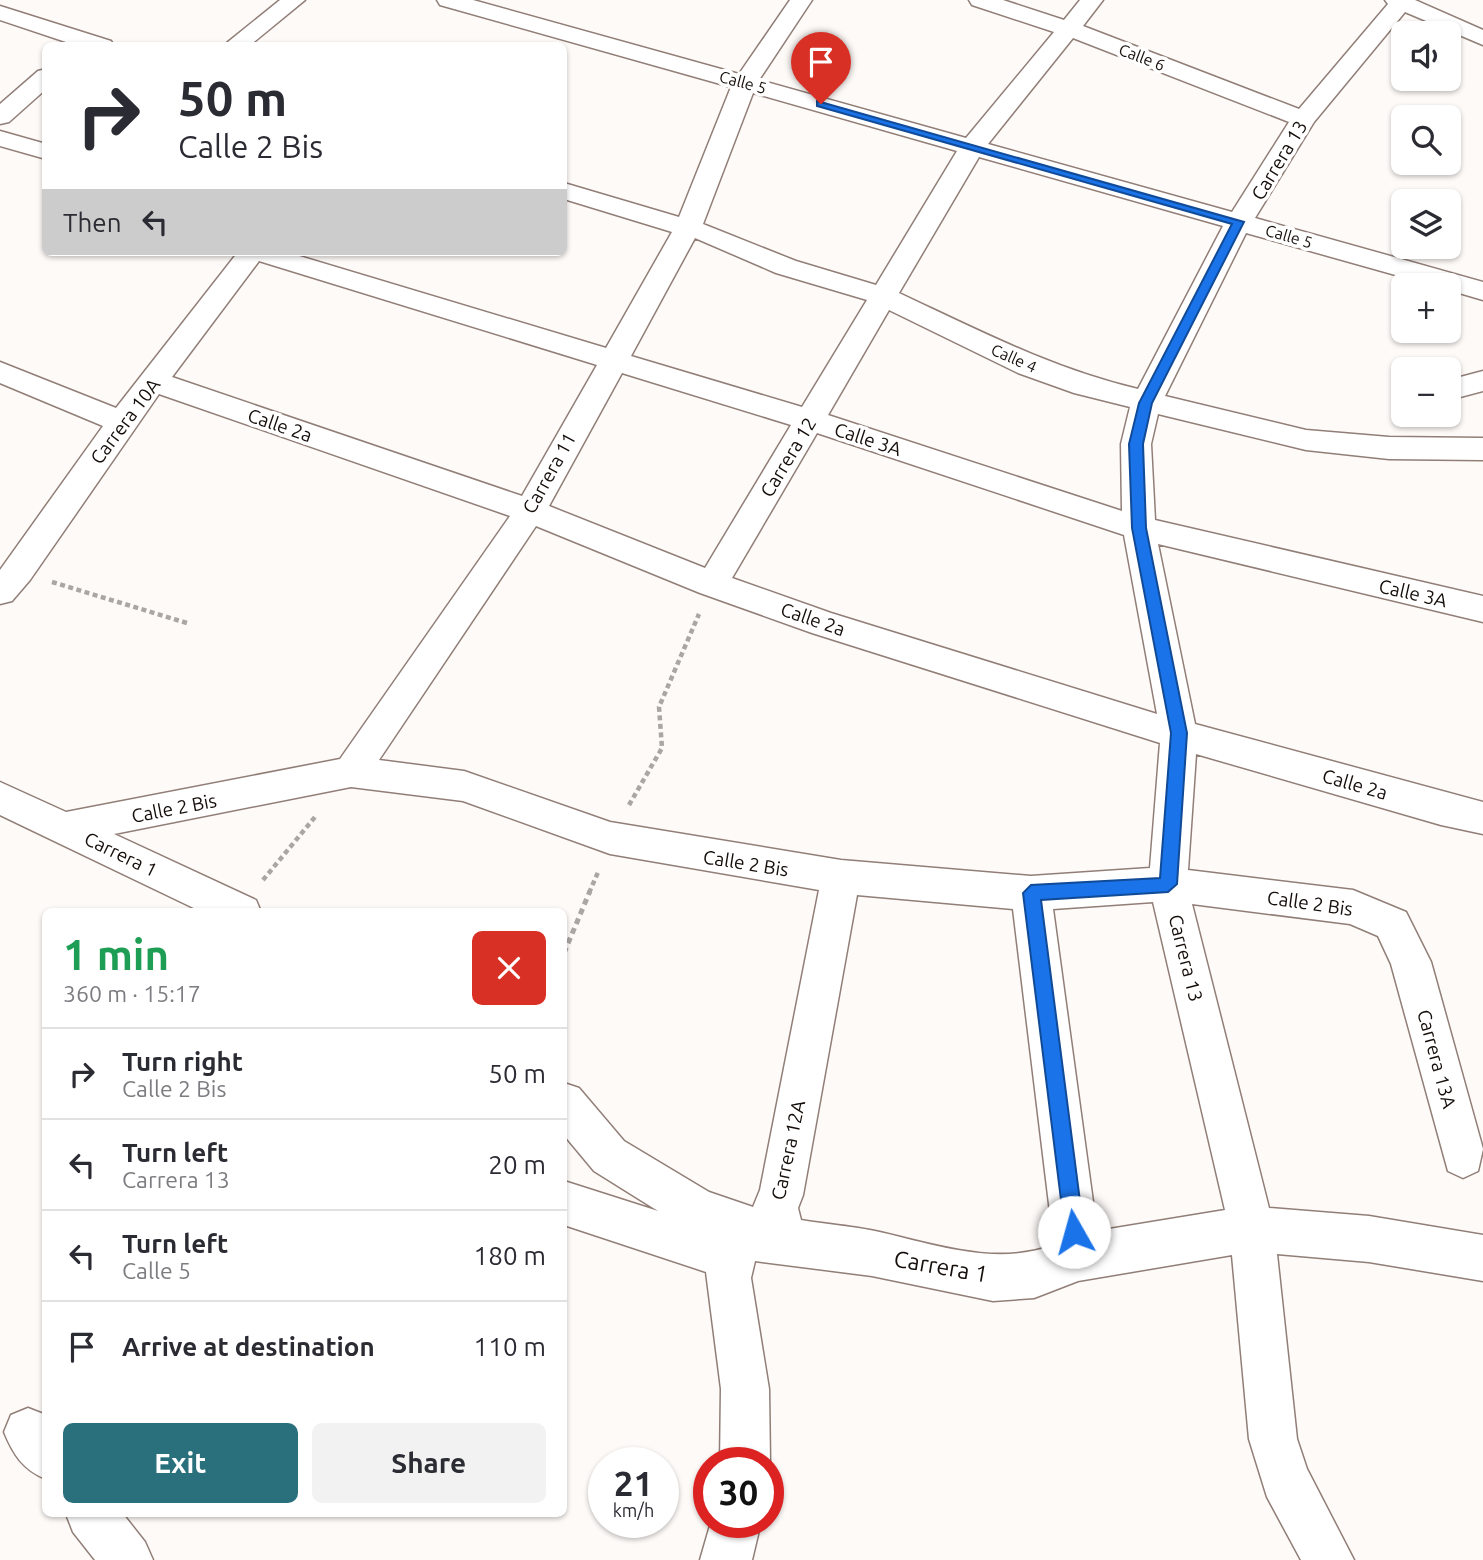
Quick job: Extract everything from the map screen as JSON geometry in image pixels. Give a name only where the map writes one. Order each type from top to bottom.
[{"type":"street","points":[[239,42],[294,0]]},
{"type":"street","name":"Calle 5","points":[[448,0],[1483,291]]},
{"type":"street","name":"Carrera 11","points":[[351,772],[530,511],[612,358],[688,227],[745,83],[801,0]]},
{"type":"street","name":"Calle 6","points":[[980,0],[1069,29],[1303,118]]},
{"type":"street","name":"Carrera 12","points":[[712,584],[973,146],[1092,0]]},
{"type":"street","points":[[1400,1],[1483,38]]},
{"type":"street","name":"Carrera 13","points":[[1328,1560],[1285,1479],[1273,1439],[1252,1229],[1168,884],[1179,733],[1139,528],[1136,444],[1146,403],[1238,222],[1251,207],[1303,118],[1400,1]]},
{"type":"street","points":[[0,13],[83,42]]},
{"type":"street","points":[[0,117],[42,80]]},
{"type":"street","points":[[0,138],[42,151]]},
{"type":"street","name":"Calle 4","points":[[567,192],[688,227],[786,267],[883,296],[1028,366],[1146,403],[1306,439],[1389,448],[1483,449]]},
{"type":"street","name":"Carrera 10A","points":[[9,582],[122,422],[252,256]]},
{"type":"street","name":"Calle 3A","points":[[268,256],[612,358],[1139,528],[1483,609]]},
{"type":"street","points":[[0,372],[122,422]]},
{"type":"street","points":[[1461,387],[1483,381]]},
{"type":"street","name":"Calle 2a","points":[[155,382],[530,511],[712,584],[824,624],[955,663],[1091,709],[1441,809],[1483,818]]},
{"type":"street","name":"Calle 2 Bis","points":[[68,827],[351,772],[464,786],[610,838],[691,854],[841,877],[1031,893],[1168,884],[1353,907],[1374,913],[1392,924],[1411,962]]},
{"type":"street","name":"Carrera 1","points":[[0,798],[68,827],[234,908]]},
{"type":"street","name":"Carrera 12A","points":[[783,1240],[775,1207],[781,1195],[841,877]]},
{"type":"street","points":[[1031,893],[1078,1258]]},
{"type":"street","name":"Carrera 13A","points":[[1411,962],[1463,1156]]},
{"type":"street","name":"Carrera 1","points":[[567,1106],[609,1156],[697,1210],[783,1240],[872,1253],[957,1273],[993,1278],[1034,1275],[1078,1258],[1252,1229],[1368,1239],[1483,1258]]},
{"type":"street","points":[[567,1204],[731,1258]]},
{"type":"street","points":[[745,1447],[745,1390],[728,1278],[731,1258],[743,1238],[783,1240]]},
{"type":"street","points":[[93,1517],[127,1560]]},
{"type":"street","points":[[726,1560],[732,1538]]},
{"type":"path","points":[[9,582],[187,623]]},
{"type":"path","points":[[567,947],[591,895],[610,838],[662,748],[659,707],[712,584]]},
{"type":"path","points":[[242,908],[351,772]]},
{"type":"route","points":[[821,104],[1238,222],[1146,403],[1136,444],[1139,528],[1179,733],[1168,884],[1031,893],[1074,1232]]}]
